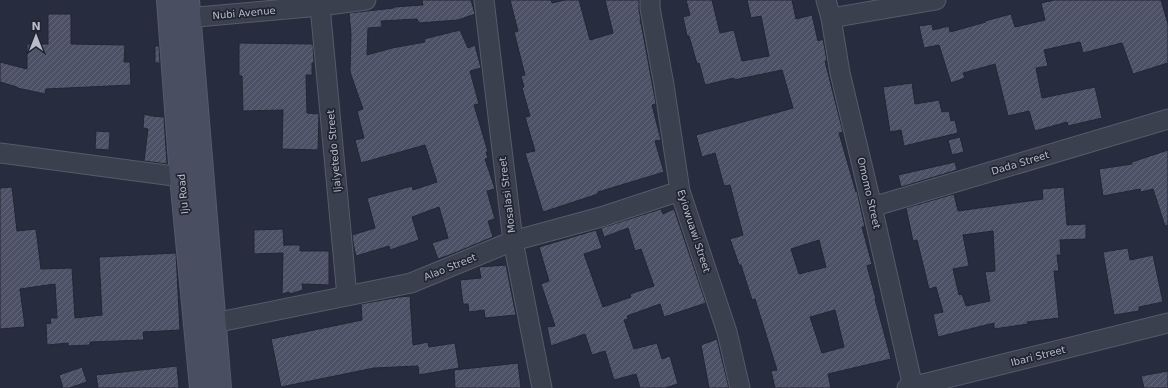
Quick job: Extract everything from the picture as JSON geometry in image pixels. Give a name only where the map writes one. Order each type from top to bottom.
[{"type":"main road","name":"Iju Road","points":[[179,9],[181,177],[201,388]]},
{"type":"main road","name":"Iju Road","points":[[179,9],[220,388]]},
{"type":"street","name":"Nubi Avenue","points":[[179,9],[320,6],[366,0]]},
{"type":"street","name":"Mosalasi Street","points":[[484,0],[513,241],[542,388]]},
{"type":"street","name":"Eyiowuawi Street","points":[[650,0],[650,8],[664,85],[680,191],[727,332],[740,388]]},
{"type":"street","points":[[828,9],[936,0]]},
{"type":"street","name":"Ijaiyetedo Street","points":[[320,6],[347,296]]},
{"type":"street","name":"Omomo Street","points":[[828,9],[840,73],[872,207],[910,387]]},
{"type":"street","name":"Dada Street","points":[[872,207],[1168,119]]},
{"type":"street","points":[[0,153],[181,177]]},
{"type":"street","name":"Alao Street","points":[[214,323],[411,282],[513,241],[601,217],[680,191]]},
{"type":"street","name":"Ibari Street","points":[[910,387],[1168,323]]},
{"type":"building","points":[[422,0],[471,0],[475,14],[458,20],[419,23],[417,19],[381,21],[382,27],[368,28],[367,55],[392,48],[425,42],[424,39],[460,30],[468,48],[475,45],[481,68],[470,71],[479,104],[474,105],[488,152],[486,152],[488,158],[485,159],[495,189],[487,191],[495,219],[488,221],[493,237],[438,259],[432,243],[448,238],[439,207],[412,217],[419,240],[390,250],[389,246],[356,256],[352,235],[375,228],[367,198],[412,186],[413,190],[437,182],[425,145],[361,163],[355,140],[364,138],[357,111],[363,109],[350,72],[351,34],[349,13],[423,5]]},
{"type":"building","points":[[510,0],[551,0],[552,3],[565,0],[579,0],[590,40],[613,33],[605,0],[639,0],[640,20],[656,104],[652,105],[661,140],[655,141],[664,172],[598,192],[598,194],[543,212],[525,153],[535,151],[525,117],[530,116],[522,88],[524,87],[521,76],[525,75],[514,32],[518,31]]},
{"type":"building","points":[[686,0],[712,0],[720,33],[734,30],[742,61],[769,56],[761,16],[751,18],[747,0],[792,0],[796,19],[812,15],[818,41],[823,39],[827,61],[825,61],[843,132],[839,133],[856,192],[857,191],[865,227],[862,227],[872,264],[867,266],[891,359],[828,374],[831,388],[775,388],[771,371],[777,370],[755,299],[752,300],[741,265],[739,265],[730,239],[743,235],[730,185],[724,186],[715,153],[702,157],[696,135],[793,108],[782,70],[734,80],[734,78],[705,85],[699,63],[697,64],[689,36],[687,36],[683,17],[690,15]],"holes":[[[819,240],[826,267],[799,274],[791,249]],[[835,310],[844,347],[822,353],[810,317]]]},
{"type":"building","points":[[1054,0],[1161,0],[1168,24],[1168,63],[1133,74],[1122,43],[1083,53],[1080,42],[1044,50],[1048,66],[1036,68],[1042,98],[1095,87],[1102,118],[1068,126],[1067,122],[1035,131],[1029,111],[1008,116],[995,64],[963,73],[965,78],[951,83],[939,45],[924,48],[919,26],[932,24],[933,30],[949,26],[950,32],[1011,14],[1015,27],[1045,20],[1041,3]]},
{"type":"building","points":[[48,14],[71,14],[71,44],[125,45],[124,62],[130,62],[131,85],[46,89],[45,94],[17,88],[0,82],[0,62],[27,69],[27,44],[48,44]]},
{"type":"building","points":[[239,43],[313,44],[314,63],[312,63],[312,75],[306,75],[307,113],[319,114],[318,150],[282,149],[283,110],[243,111],[242,76],[239,76]]},
{"type":"building","points":[[155,46],[159,46],[160,63],[155,63]]},
{"type":"building","points":[[912,83],[915,104],[939,100],[942,112],[949,111],[951,121],[955,120],[958,133],[904,146],[901,130],[890,132],[883,87]]},
{"type":"building","points":[[144,114],[164,117],[167,164],[144,161],[148,129],[143,128]]},
{"type":"building","points":[[96,131],[110,132],[109,150],[95,149]]},
{"type":"building","points":[[960,137],[964,152],[952,155],[948,140]]},
{"type":"building","points":[[1168,150],[1168,225],[1165,226],[1153,189],[1141,192],[1140,189],[1103,196],[1099,169],[1132,164],[1132,162]]},
{"type":"building","points":[[955,162],[957,170],[901,187],[898,175]]},
{"type":"building","points":[[12,187],[17,231],[36,229],[41,269],[72,268],[75,318],[102,315],[99,257],[176,253],[180,330],[143,332],[144,340],[90,342],[90,345],[68,346],[68,343],[47,345],[46,324],[51,323],[50,318],[57,318],[55,284],[20,289],[25,327],[0,329],[0,188]]},
{"type":"building","points":[[1064,187],[1067,225],[1086,224],[1086,239],[1060,240],[1061,255],[1057,255],[1059,271],[1054,271],[1059,318],[1027,322],[1028,324],[994,329],[994,323],[938,337],[933,314],[943,312],[936,287],[929,289],[917,240],[913,241],[906,208],[954,194],[958,211],[1043,199],[1042,189]],"holes":[[[993,231],[995,271],[985,272],[990,301],[966,306],[962,294],[959,295],[953,269],[969,266],[963,235]]]},
{"type":"building","points":[[661,209],[663,214],[674,209],[706,303],[664,317],[660,304],[627,316],[628,319],[624,320],[634,349],[657,343],[662,359],[670,356],[678,384],[665,388],[640,388],[636,374],[614,380],[605,351],[592,355],[585,334],[551,346],[547,327],[555,326],[541,284],[549,281],[539,247],[596,230],[602,248],[584,254],[603,307],[631,297],[630,294],[654,286],[641,249],[635,251],[628,228],[604,237],[601,228]]},
{"type":"building","points":[[283,229],[284,246],[300,245],[300,251],[329,251],[329,285],[302,284],[303,290],[290,294],[289,292],[282,294],[283,253],[254,254],[254,230]]},
{"type":"building","points":[[1128,248],[1130,260],[1153,255],[1163,302],[1139,307],[1139,311],[1114,315],[1103,252]]},
{"type":"building","points":[[506,265],[516,315],[485,318],[484,310],[469,312],[468,304],[463,304],[460,280],[481,278],[479,267]]},
{"type":"building","points":[[410,296],[413,345],[428,342],[429,347],[455,343],[459,368],[419,375],[418,366],[374,368],[281,387],[271,339],[362,320],[361,304]]},
{"type":"building","points":[[717,339],[729,388],[709,388],[701,345]]},
{"type":"building","points":[[518,363],[521,388],[455,388],[454,370]]},
{"type":"building","points":[[177,366],[179,388],[98,388],[96,375]]},
{"type":"building","points":[[82,367],[87,382],[69,388],[63,388],[59,375]]},
{"type":"building","points":[[1168,371],[1168,388],[1144,388],[1141,376]]}]
